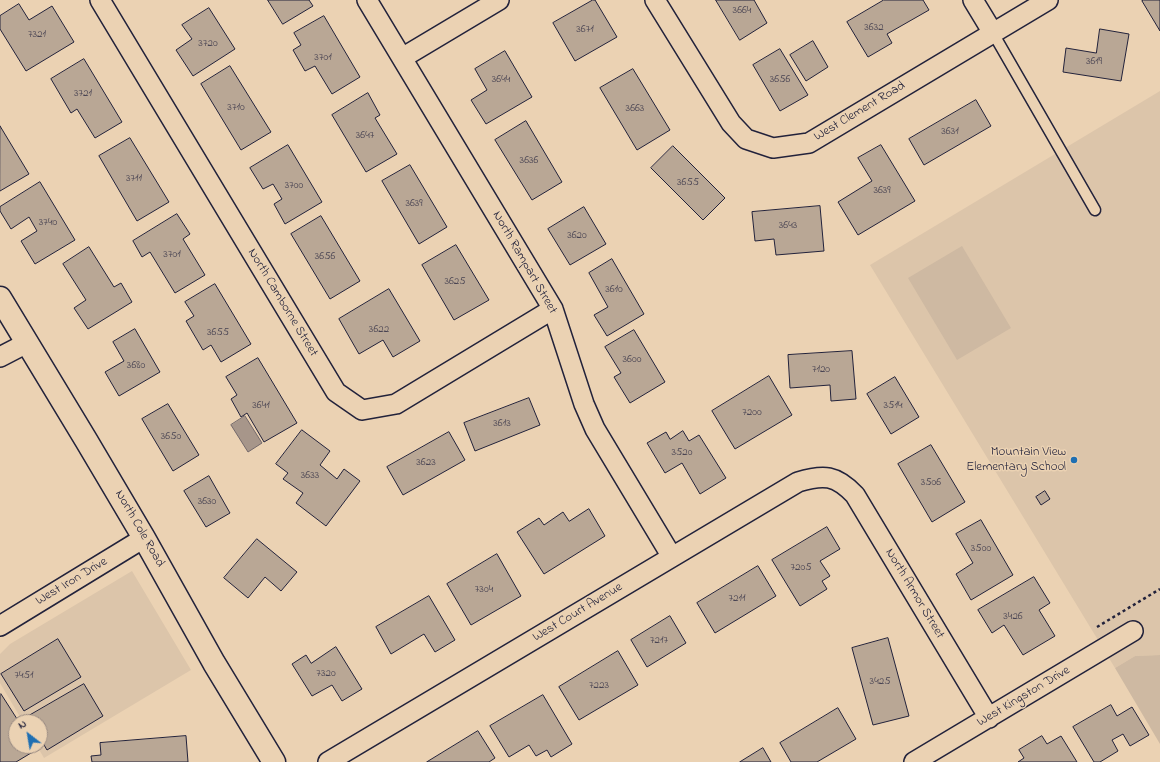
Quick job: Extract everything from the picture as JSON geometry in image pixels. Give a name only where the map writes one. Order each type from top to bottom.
[{"type":"main road","name":"North Cole Road","points":[[0,298],[144,538],[214,663],[274,762]]},
{"type":"street","name":"North Camborne Street","points":[[100,0],[336,392],[362,410],[396,404],[553,309]]},
{"type":"street","name":"North Rampart Street","points":[[367,0],[553,309],[584,404],[595,429],[672,557]]},
{"type":"street","points":[[402,58],[499,0]]},
{"type":"street","name":"West Clement Road","points":[[655,0],[731,123],[746,139],[773,148],[808,143],[1048,0]]},
{"type":"street","points":[[973,0],[993,33]]},
{"type":"street","points":[[0,357],[27,343]]},
{"type":"street","name":"West Court Avenue","points":[[328,762],[798,482],[815,477],[831,477]]},
{"type":"street","name":"North Armor Street","points":[[831,477],[845,485],[855,495],[989,718]]},
{"type":"street","name":"West Iron Drive","points":[[0,626],[144,538]]},
{"type":"street","name":"West Kingston Drive","points":[[914,762],[1133,631]]},
{"type":"lane","points":[[993,33],[1095,210]]},
{"type":"shaded area","name":"Mountain View Elementary School","points":[[1160,91],[1160,655],[1135,656],[1115,668],[870,265]]},
{"type":"shaded area","points":[[962,246],[1011,328],[957,360],[908,278]]},
{"type":"shaded area","points":[[245,416],[262,443],[248,452],[231,425]]},
{"type":"shaded area","points":[[132,571],[191,670],[44,758],[42,754],[48,754],[48,714],[18,714],[0,683],[0,654],[10,644]]},
{"type":"shaded area","points":[[1160,655],[1160,744],[1115,668],[1135,656]]},
{"type":"building","points":[[268,0],[309,0],[313,6],[283,24]]},
{"type":"building","points":[[595,0],[617,37],[575,61],[553,23]]},
{"type":"building","points":[[716,0],[754,0],[767,23],[740,40]]},
{"type":"building","points":[[884,0],[923,0],[929,10],[887,34],[892,43],[868,57],[847,22]]},
{"type":"building","points":[[1160,0],[1160,31],[1142,1]]},
{"type":"building","points":[[19,4],[29,20],[52,6],[74,42],[26,71],[0,29],[0,16]]},
{"type":"building","points":[[209,8],[235,49],[193,76],[176,50],[192,39],[182,25]]},
{"type":"building","points":[[324,16],[360,77],[332,94],[315,66],[305,71],[293,50],[301,45],[294,33]]},
{"type":"building","points":[[1100,29],[1129,34],[1121,81],[1063,72],[1066,48],[1096,53]]},
{"type":"building","points":[[813,41],[828,67],[806,81],[790,55]]},
{"type":"building","points":[[780,49],[808,95],[780,111],[753,65]]},
{"type":"building","points":[[505,51],[532,97],[486,124],[471,100],[487,90],[475,69]]},
{"type":"building","points":[[84,59],[122,122],[95,138],[77,109],[71,113],[51,79]]},
{"type":"building","points":[[230,66],[271,132],[241,150],[201,84]]},
{"type":"building","points":[[633,69],[670,130],[637,150],[600,88]]},
{"type":"building","points":[[368,93],[380,115],[375,118],[397,154],[366,172],[332,115]]},
{"type":"building","points":[[976,100],[991,126],[924,165],[909,139]]},
{"type":"building","points":[[526,121],[562,182],[532,200],[495,140]]},
{"type":"building","points":[[0,126],[29,174],[0,191]]},
{"type":"building","points":[[130,138],[169,202],[137,221],[99,156]]},
{"type":"building","points":[[288,145],[322,202],[285,224],[274,204],[282,199],[273,184],[263,189],[250,168]]},
{"type":"building","points":[[881,145],[915,201],[858,235],[838,202],[872,181],[858,158]]},
{"type":"building","points":[[673,146],[725,198],[703,220],[651,168]]},
{"type":"building","points":[[410,165],[447,227],[419,244],[382,181]]},
{"type":"building","points":[[40,182],[75,240],[35,264],[21,241],[37,231],[29,217],[11,229],[0,211],[0,207]]},
{"type":"building","points":[[820,206],[824,251],[776,255],[774,239],[755,241],[752,212]]},
{"type":"building","points":[[584,207],[606,244],[570,265],[548,229]]},
{"type":"building","points":[[177,214],[190,234],[183,239],[205,275],[175,293],[150,252],[142,257],[133,241]]},
{"type":"building","points":[[321,216],[360,281],[330,299],[291,234]]},
{"type":"building","points":[[456,245],[489,300],[454,320],[422,265]]},
{"type":"building","points":[[89,247],[114,287],[121,283],[132,302],[88,329],[74,308],[86,300],[63,264]]},
{"type":"building","points":[[612,259],[644,314],[607,336],[594,315],[608,307],[589,273]]},
{"type":"building","points":[[215,284],[251,344],[221,362],[211,345],[203,350],[186,321],[194,316],[185,302]]},
{"type":"building","points":[[389,289],[420,341],[393,357],[383,340],[359,354],[339,319]]},
{"type":"building","points":[[135,329],[160,372],[119,396],[105,372],[124,361],[113,342]]},
{"type":"building","points":[[634,330],[665,382],[630,403],[614,377],[621,373],[605,347]]},
{"type":"building","points":[[852,351],[856,399],[831,401],[830,385],[790,388],[788,355]]},
{"type":"building","points":[[258,358],[297,423],[264,442],[247,413],[241,417],[231,399],[237,395],[226,377]]},
{"type":"building","points":[[769,376],[792,415],[735,449],[712,411]]},
{"type":"building","points":[[895,377],[919,417],[891,434],[867,394]]},
{"type":"building","points":[[529,398],[540,425],[475,451],[464,423]]},
{"type":"building","points":[[168,404],[199,455],[173,471],[142,419]]},
{"type":"building","points":[[302,430],[330,451],[320,465],[337,479],[344,469],[360,481],[326,526],[296,503],[303,493],[283,479],[288,473],[276,464]]},
{"type":"building","points":[[683,431],[689,441],[699,435],[726,478],[700,494],[682,463],[665,473],[647,443],[666,432],[670,439]]},
{"type":"building","points":[[449,432],[465,460],[403,495],[387,467]]},
{"type":"building","points":[[931,445],[965,502],[932,522],[898,464]]},
{"type":"building","points":[[209,476],[230,513],[206,527],[184,491]]},
{"type":"building","points":[[1045,491],[1050,499],[1041,505],[1036,497]]},
{"type":"building","points":[[589,509],[605,536],[544,574],[517,532],[539,518],[544,525],[563,512],[569,521]]},
{"type":"building","points":[[981,520],[1013,575],[971,600],[956,574],[973,563],[956,534]]},
{"type":"building","points":[[827,527],[840,549],[820,561],[830,576],[822,581],[827,589],[800,606],[772,560]]},
{"type":"building","points":[[257,539],[297,572],[281,591],[265,577],[248,598],[224,578]]},
{"type":"building","points":[[497,554],[521,596],[471,625],[447,584]]},
{"type":"building","points":[[758,566],[776,596],[715,633],[697,603]]},
{"type":"building","points":[[1034,577],[1050,603],[1039,610],[1055,636],[1023,655],[1004,625],[992,633],[978,610]]},
{"type":"building","points":[[429,596],[455,640],[435,652],[424,634],[391,654],[376,627]]},
{"type":"building","points":[[670,616],[686,643],[647,667],[631,640]]},
{"type":"building","points":[[888,638],[909,716],[873,725],[852,648]]},
{"type":"building","points":[[58,639],[81,677],[24,711],[1,674]]},
{"type":"building","points":[[336,647],[362,689],[342,701],[332,685],[312,696],[292,664],[306,655],[311,663]]},
{"type":"building","points":[[618,651],[638,685],[579,720],[559,687]]},
{"type":"building","points":[[84,684],[103,716],[48,749],[48,714],[32,714]]},
{"type":"building","points":[[1,694],[14,714],[8,714],[8,754],[29,754],[16,762],[0,762]]},
{"type":"building","points":[[543,695],[572,744],[551,757],[547,750],[536,756],[529,745],[509,757],[490,726]]},
{"type":"building","points":[[1111,705],[1117,716],[1132,707],[1149,735],[1130,746],[1123,734],[1112,740],[1118,751],[1100,762],[1094,762],[1073,727]]},
{"type":"building","points":[[838,708],[856,739],[817,762],[791,762],[780,743]]},
{"type":"building","points":[[478,731],[495,758],[489,762],[427,762]]},
{"type":"building","points":[[186,736],[188,762],[92,762],[91,756],[101,755],[100,743]]},
{"type":"building","points":[[1042,736],[1047,744],[1061,736],[1077,762],[1018,762],[1024,758],[1019,750]]},
{"type":"building","points":[[763,748],[771,762],[740,762]]},
{"type":"place","name":"Mountain View Elementary School","points":[[1074,460]]}]
